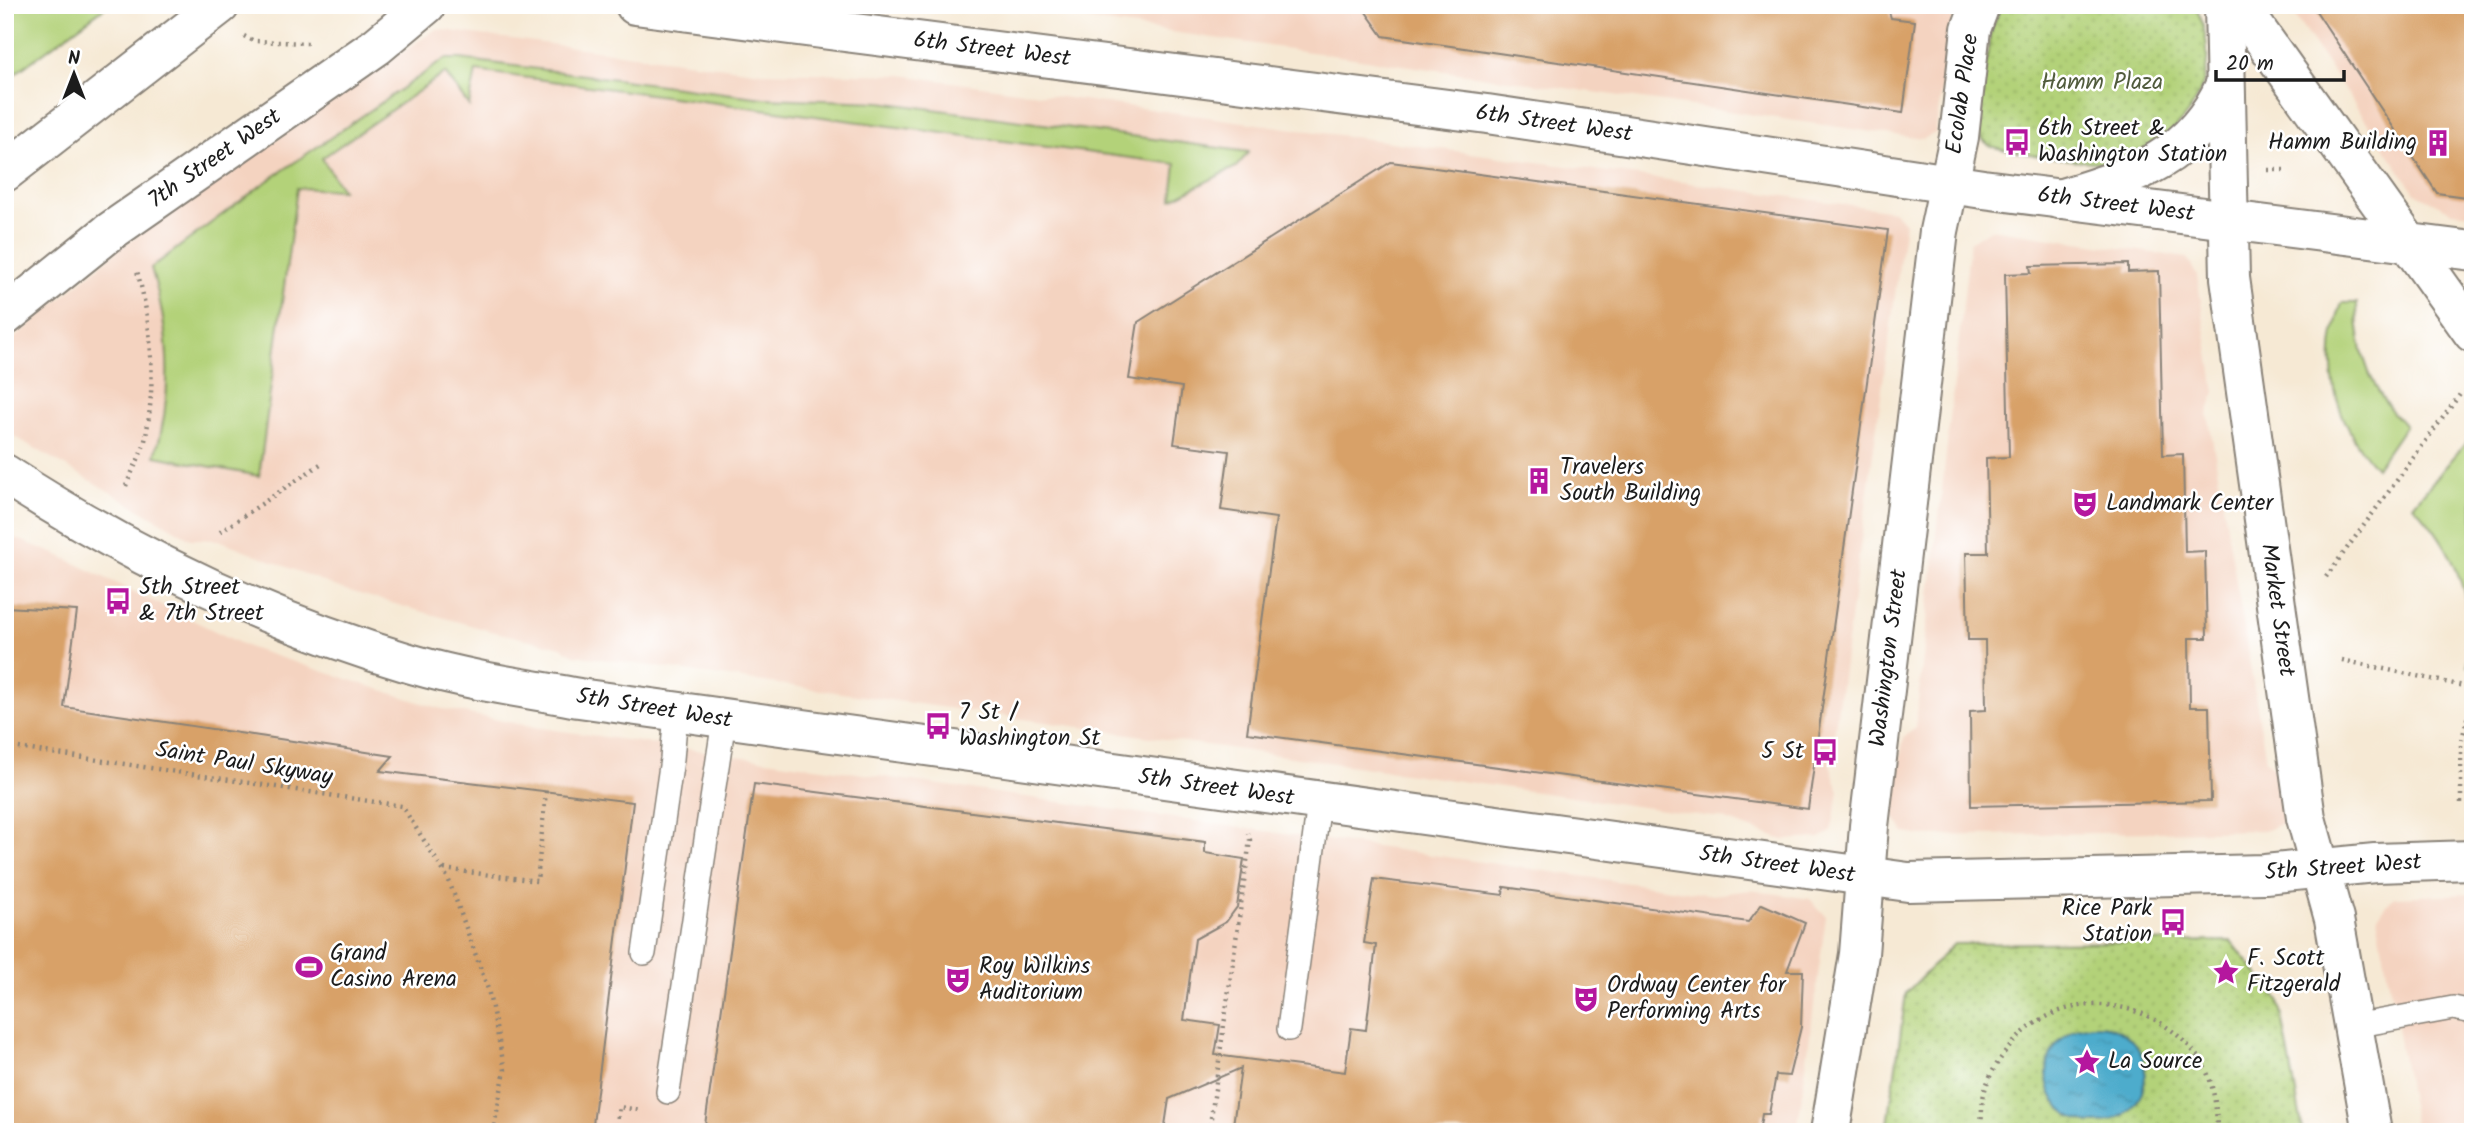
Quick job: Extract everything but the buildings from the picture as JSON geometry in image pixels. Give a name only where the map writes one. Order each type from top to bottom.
[{"type":"street","name":"7th Street West","points":[[5,316],[111,231],[377,46],[426,5]]},
{"type":"street","name":"6th Street West","points":[[635,5],[1473,112],[1949,184],[2227,217],[2473,251]]},
{"type":"street","points":[[784,5],[815,28]]},
{"type":"street","name":"Ecolab Place","points":[[1949,184],[1959,137],[1971,29],[1980,5]]},
{"type":"street","name":"Market Street","points":[[2224,5],[2227,217],[2231,278],[2306,818],[2334,919],[2372,1132]]},
{"type":"street","points":[[2239,5],[2473,333]]},
{"type":"street","points":[[5,172],[227,18]]},
{"type":"street","name":"Market Street","points":[[2059,199],[2128,177],[2156,164],[2198,130],[2215,107],[2225,83]]},
{"type":"street","name":"Washington Street","points":[[1830,1132],[1859,954],[1869,826],[1939,231],[1949,184]]},
{"type":"street","name":"5th Street West","points":[[5,474],[54,506],[153,562],[232,600],[327,636],[414,664],[493,683],[676,713],[1908,883],[2265,874],[2375,863],[2473,860]]},
{"type":"street","points":[[5,504],[54,506]]},
{"type":"lane","points":[[644,953],[672,759],[676,713]]},
{"type":"lane","points":[[668,1092],[724,720]]},
{"type":"lane","points":[[1289,1029],[1319,803]]},
{"type":"lane","points":[[2354,1026],[2453,1008],[2473,1012]]},
{"type":"path","points":[[227,18],[254,41],[309,43]]},
{"type":"path","points":[[126,486],[146,438],[152,354],[149,311],[136,271]]},
{"type":"path","points":[[2326,577],[2461,393]]},
{"type":"path","points":[[220,532],[322,463]]},
{"type":"path","points":[[2342,660],[2473,691],[2461,744],[2461,803]]},
{"type":"path","name":"Saint Paul Skyway","points":[[5,746],[402,806],[443,869],[488,989],[505,1070],[493,1132]]},
{"type":"path","points":[[443,869],[537,881],[546,791]]},
{"type":"path","points":[[1209,1132],[1250,840],[1248,832]]},
{"type":"path","points":[[1981,1132],[1984,1093],[1998,1059],[2022,1032],[2043,1017],[2071,1007],[2100,1003],[2132,1008],[2165,1023],[2202,1061],[2217,1108],[2217,1132]]},
{"type":"shaded area","points":[[981,5],[1955,5],[1935,133],[1923,139]]},
{"type":"shaded area","name":"Hamm Building","points":[[2287,5],[2473,5],[2473,214],[2453,212],[2416,194]]},
{"type":"shaded area","points":[[436,29],[762,72],[901,75],[1894,211],[1905,223],[1830,764],[1839,791],[1831,832],[1820,838],[1783,840],[1720,818],[574,655],[561,647],[491,631],[342,589],[219,540],[191,539],[5,431],[5,346],[123,246]]},
{"type":"shaded area","name":"Landmark Center","points":[[1990,229],[2187,258],[2197,276],[2215,392],[2208,414],[2266,760],[2283,776],[2287,804],[2282,823],[2267,830],[1923,836],[1905,833],[1895,818],[1891,804],[1904,737],[1915,728],[1970,242]]},
{"type":"shaded area","points":[[5,534],[58,555],[250,648],[438,708],[534,727],[1713,895],[1750,890],[1810,899],[1826,916],[1797,1132],[5,1132]]},
{"type":"shaded area","points":[[2473,894],[2473,1132],[2416,1132],[2377,917],[2394,897]]},
{"type":"green space","points":[[5,5],[108,5],[5,81]]},
{"type":"green space","name":"Hamm Plaza","points":[[2001,5],[2195,5],[2205,32],[2207,57],[2204,81],[2194,103],[2180,123],[2162,139],[2139,152],[2113,161],[2071,160],[1990,146],[1978,135],[1978,125],[1990,34]]},
{"type":"green space","points":[[445,59],[763,98],[881,102],[1249,152],[1236,167],[1172,199],[1176,164],[476,71],[469,106],[445,73],[322,158],[342,190],[297,188],[259,476],[155,456],[165,409],[167,362],[166,338],[151,268],[263,184]]},
{"type":"green space","points":[[2342,303],[2357,303],[2359,338],[2368,370],[2383,399],[2405,426],[2376,468],[2350,431],[2335,390],[2332,347]]},
{"type":"green space","points":[[2470,438],[2473,441],[2473,667],[2467,665],[2469,621],[2460,579],[2441,540],[2413,505]]},
{"type":"green space","points":[[2231,941],[2279,1000],[2303,1132],[1887,1132],[1906,993],[1954,944]]},
{"type":"water","points":[[2096,1025],[2115,1029],[2131,1039],[2141,1055],[2145,1074],[2141,1093],[2131,1109],[2115,1119],[2096,1123],[2077,1119],[2061,1109],[2051,1093],[2047,1074],[2051,1055],[2061,1039],[2077,1029]]},
{"type":"place","name":"6th Street & Washington Station","points":[[2017,142]]},
{"type":"place","name":"Hamm Building","points":[[2438,143]]},
{"type":"place","name":"Travelers South Building","points":[[1539,481]]},
{"type":"place","name":"Landmark Center","points":[[2085,504]]},
{"type":"place","name":"5th Street & 7th Street","points":[[118,601]]},
{"type":"place","name":"7 St / Washington St","points":[[938,726]]},
{"type":"place","name":"5 St","points":[[1825,752]]},
{"type":"place","name":"Rice Park Station","points":[[2173,922]]},
{"type":"place","name":"Grand Casino Arena","points":[[309,967]]},
{"type":"place","name":"F. Scott Fitzgerald","points":[[2226,972]]},
{"type":"place","name":"Roy Wilkins Auditorium","points":[[958,980]]},
{"type":"place","name":"Ordway Center for Performing Arts","points":[[1586,999]]},
{"type":"place","name":"La Source","points":[[2087,1062]]}]
